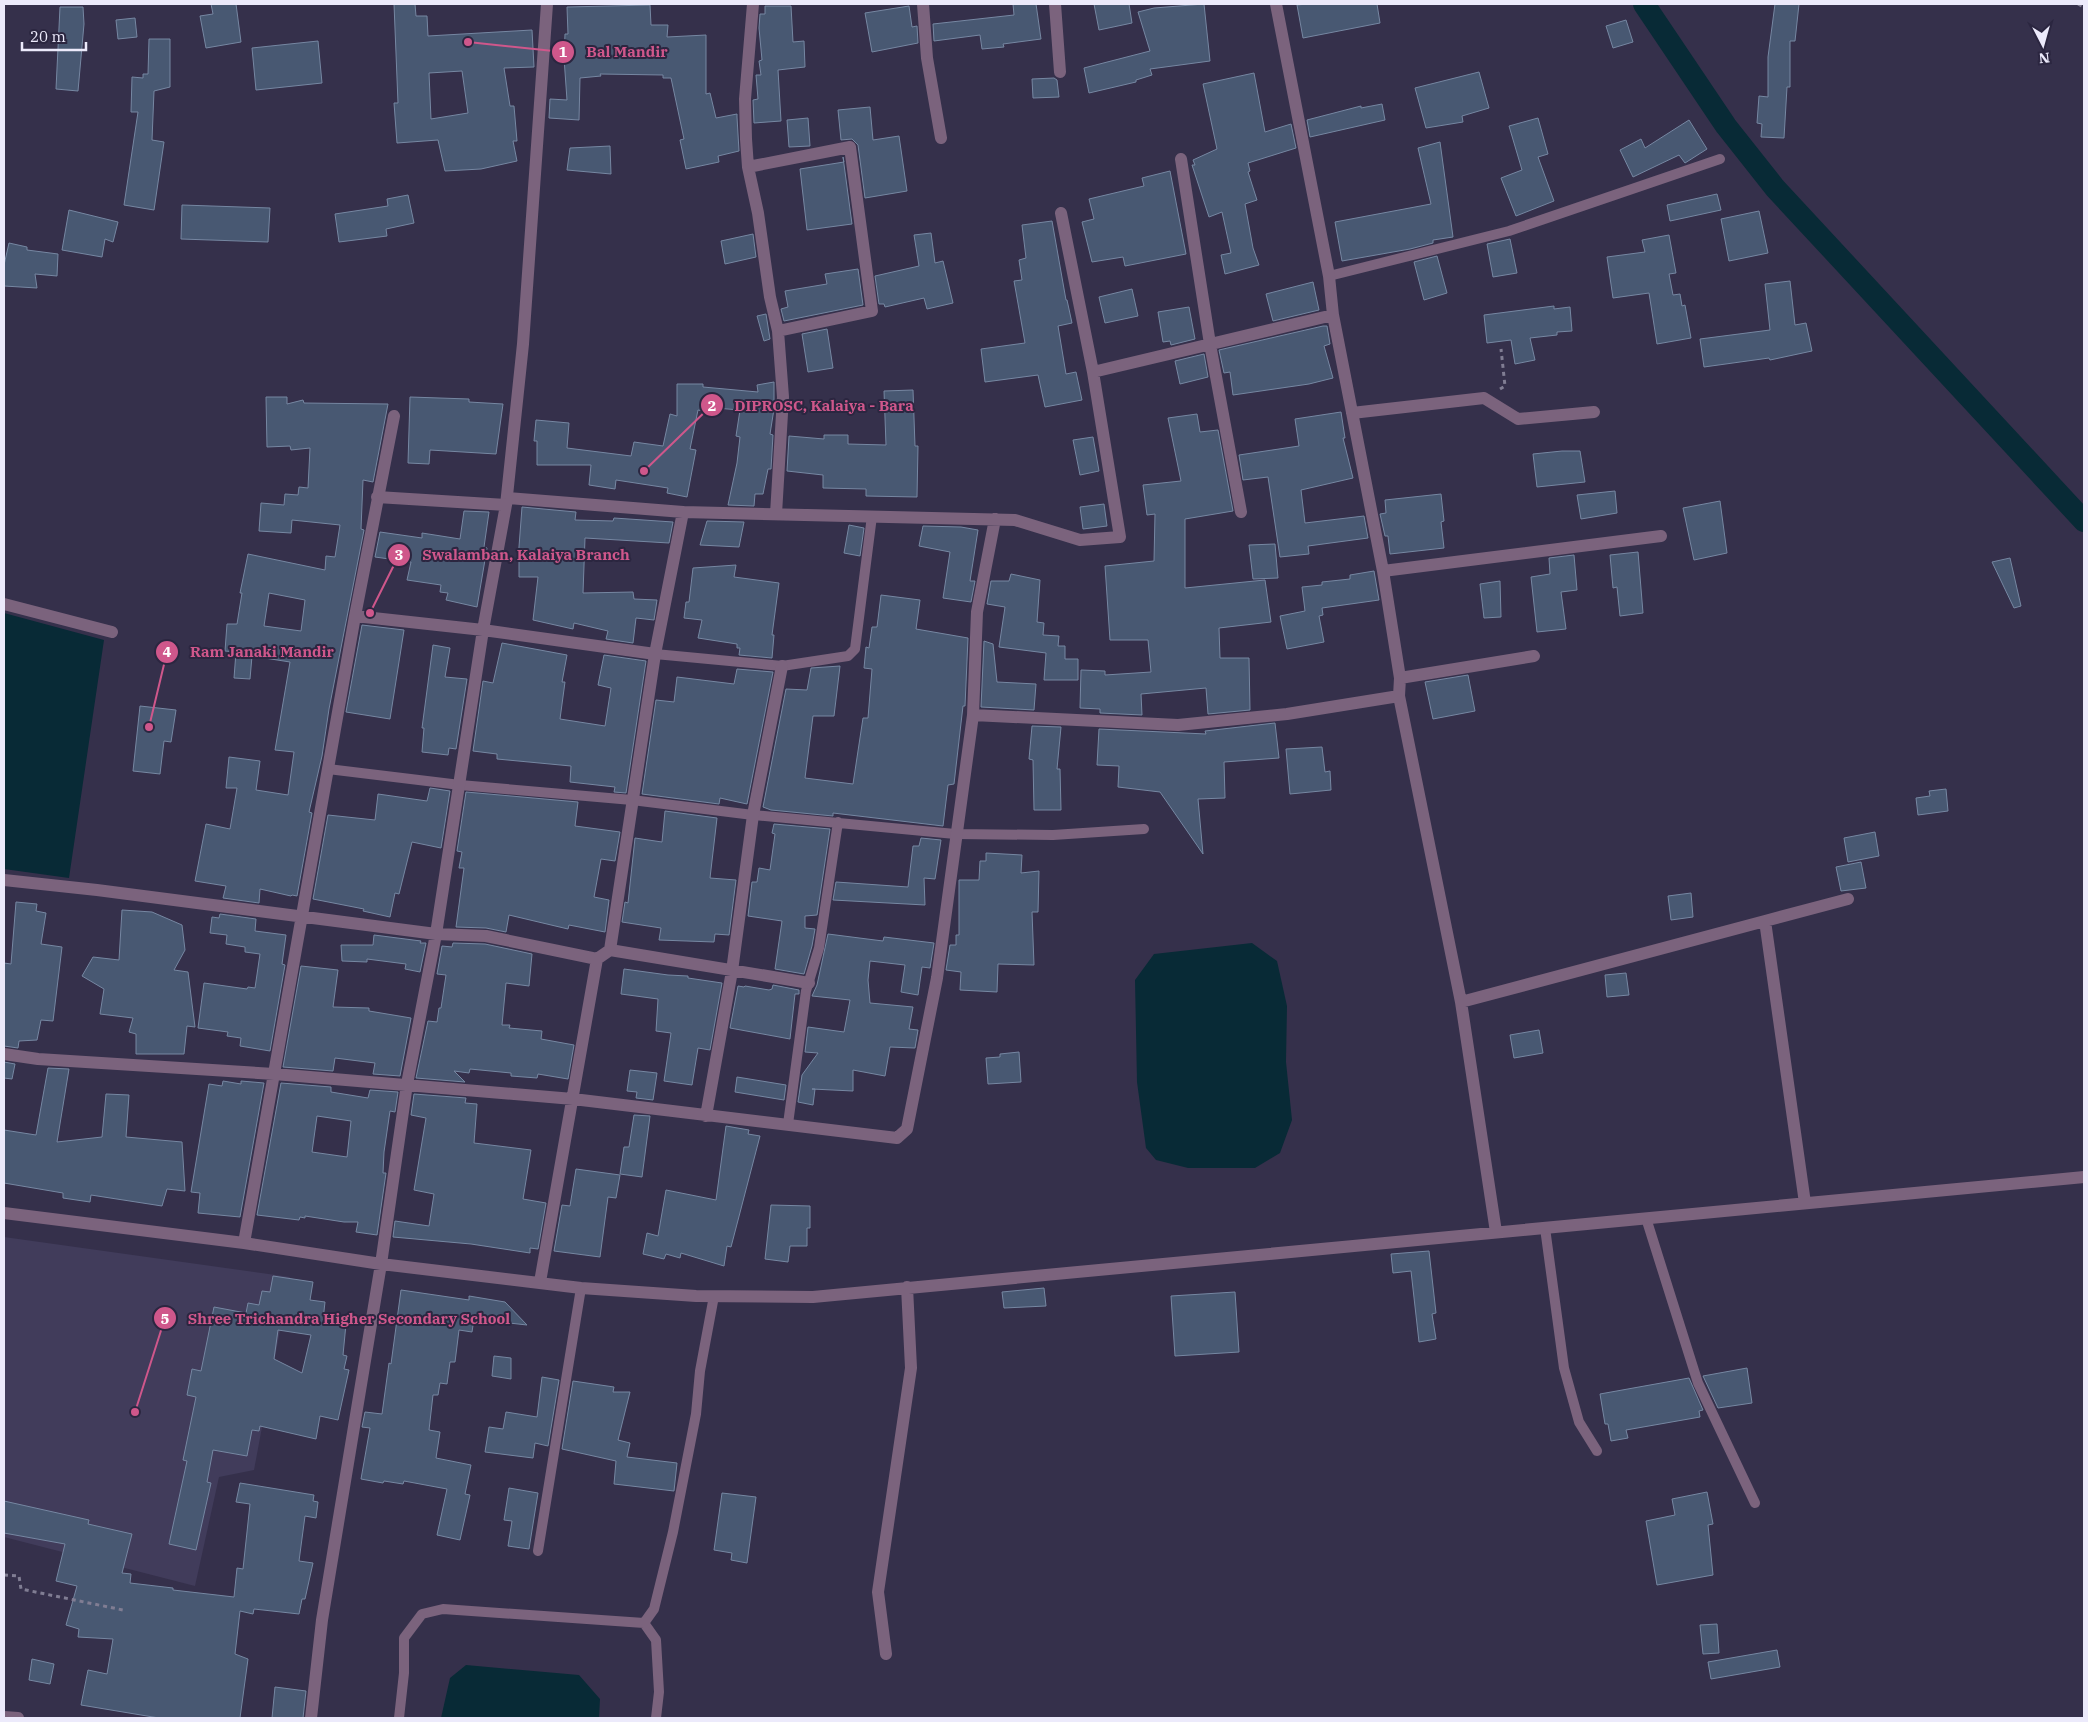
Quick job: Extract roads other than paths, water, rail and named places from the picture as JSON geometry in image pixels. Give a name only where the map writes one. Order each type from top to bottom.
[{"type":"street","points":[[311,1718],[322,1620],[381,1264],[408,1084],[436,934],[483,630],[507,502],[523,344],[547,4]]},
{"type":"street","points":[[753,4],[745,99],[748,167],[758,213],[770,297],[778,331],[783,397],[776,514]]},
{"type":"street","points":[[923,4],[927,58],[942,138]]},
{"type":"street","points":[[1055,4],[1060,72]]},
{"type":"street","points":[[1279,4],[1329,276],[1333,315],[1383,572],[1400,678],[1399,696],[1461,1002],[1496,1232]]},
{"type":"street","points":[[748,167],[850,147],[872,311],[778,331]]},
{"type":"street","points":[[1181,159],[1210,344],[1241,512]]},
{"type":"street","points":[[377,497],[683,512],[1014,520],[1080,540],[1120,537],[1093,372],[1061,213]]},
{"type":"street","points":[[1093,372],[1333,315]]},
{"type":"street","points":[[1352,413],[1484,398],[1518,419],[1594,412]]},
{"type":"street","points":[[244,1243],[354,616],[394,416]]},
{"type":"street","points":[[610,950],[655,654],[683,512]]},
{"type":"street","points":[[4,1054],[38,1059],[408,1084],[573,1099],[897,1138],[907,1129],[937,978],[955,834],[973,715],[977,612],[995,519]]},
{"type":"street","points":[[1383,572],[1661,536]]},
{"type":"street","points":[[4,604],[112,632]]},
{"type":"street","points":[[354,616],[483,630],[655,654]]},
{"type":"street","points":[[1400,678],[1534,656]]},
{"type":"street","points":[[706,1116],[732,971],[753,815],[782,666]]},
{"type":"street","points":[[973,715],[1178,725],[1287,714],[1399,696]]},
{"type":"street","points":[[4,880],[97,890],[436,934],[486,936],[597,959]]},
{"type":"street","points":[[1461,1002],[1848,899]]},
{"type":"street","points":[[1765,921],[1805,1203]]},
{"type":"street","points":[[540,1282],[597,959],[610,950],[809,983]]},
{"type":"street","points":[[4,1213],[244,1243],[381,1264],[581,1288],[714,1296],[813,1297],[2084,1177]]},
{"type":"street","points":[[886,1654],[878,1592],[911,1368],[907,1287]]},
{"type":"street","points":[[4,1717],[18,1718]]},
{"type":"lane","points":[[1329,276],[1508,231],[1720,159]]},
{"type":"lane","points":[[655,654],[782,666],[848,656],[855,649],[872,516]]},
{"type":"lane","points":[[328,769],[460,785],[632,800],[753,815],[955,834],[1053,835],[1144,829]]},
{"type":"lane","points":[[788,1124],[806,992],[819,948],[838,822]]},
{"type":"lane","points":[[1646,1218],[1698,1383],[1755,1503]]},
{"type":"lane","points":[[1546,1228],[1564,1368],[1579,1422],[1597,1451]]},
{"type":"lane","points":[[538,1551],[581,1288]]},
{"type":"lane","points":[[644,1624],[654,1609],[673,1532],[696,1414],[700,1371],[714,1296]]},
{"type":"lane","points":[[397,1716],[404,1673],[404,1638],[422,1614],[443,1609],[644,1624],[656,1640],[659,1692],[656,1718]]},
{"type":"water","points":[[4,613],[104,640],[69,878],[4,869]]},
{"type":"water","points":[[1252,943],[1277,961],[1287,1006],[1286,1062],[1292,1120],[1280,1153],[1255,1168],[1188,1168],[1156,1160],[1146,1148],[1137,1082],[1135,980],[1154,954]]},
{"type":"water","points":[[466,1665],[579,1675],[600,1699],[599,1718],[441,1718],[450,1678]]},
{"type":"waterway","points":[[1644,4],[1726,126],[1775,188],[2084,521]]},
{"type":"place","name":"Bal Mandir","points":[[468,42]]},
{"type":"place","name":"DIPROSC, Kalaiya - Bara","points":[[644,471]]},
{"type":"place","name":"Swalamban, Kalaiya Branch","points":[[370,613]]},
{"type":"place","name":"Ram Janaki Mandir","points":[[149,727]]},
{"type":"place","name":"Shree Trichandra Higher Secondary School","points":[[135,1412]]}]
